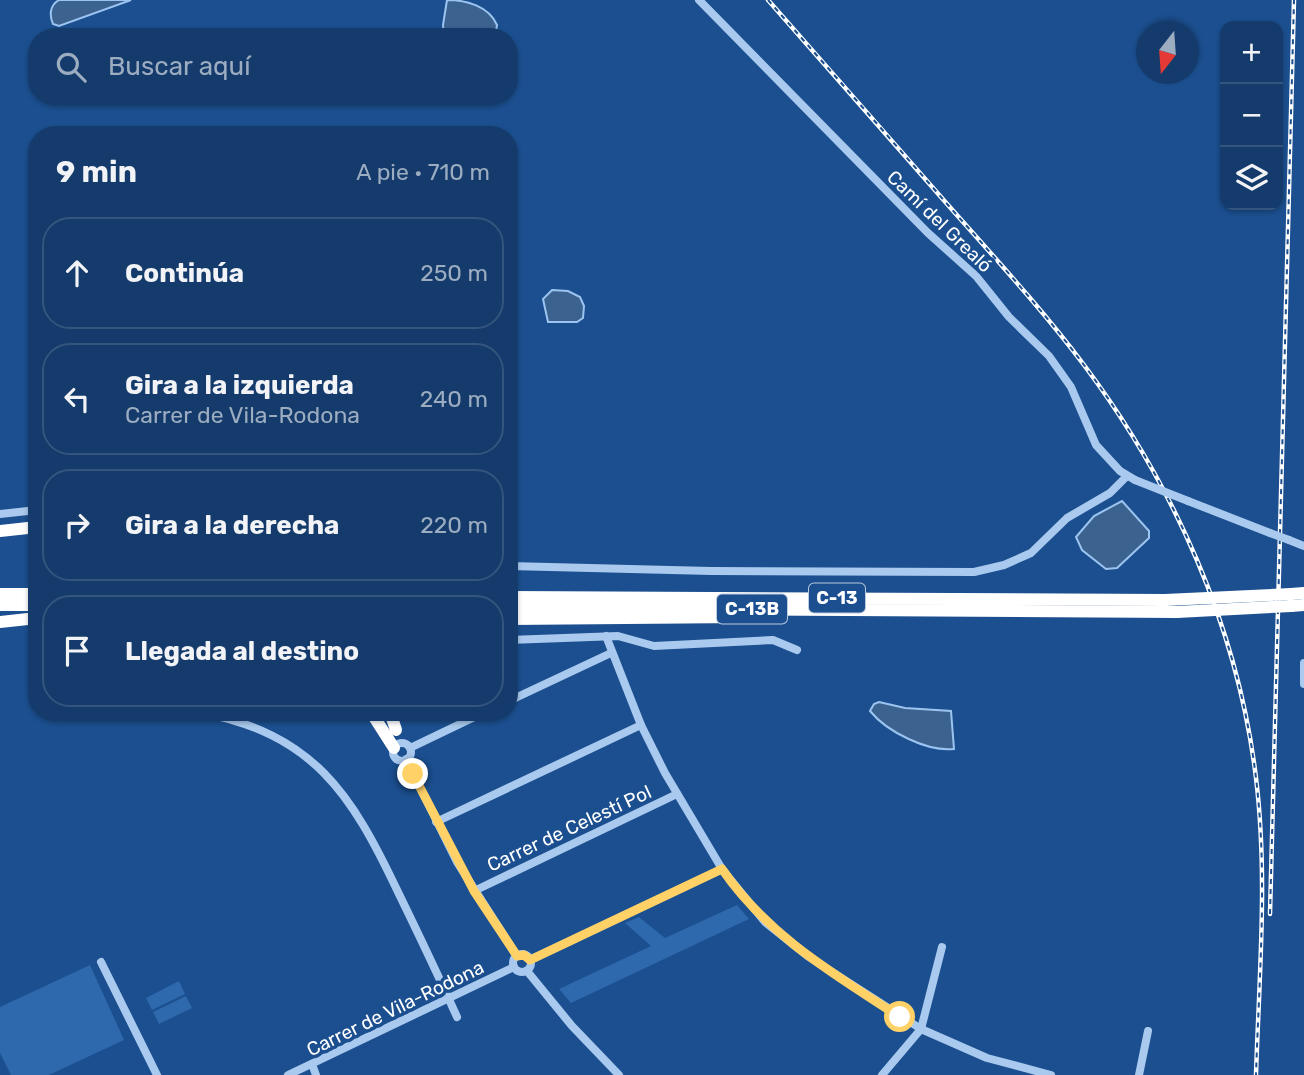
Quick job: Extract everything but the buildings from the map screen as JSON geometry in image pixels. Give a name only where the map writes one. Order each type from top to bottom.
[{"type":"highway","points":[[0,531],[28,528]]},
{"type":"highway","points":[[0,594],[28,594]]},
{"type":"highway","name":"C-13","points":[[518,597],[1297,600]]},
{"type":"highway","name":"C-13","points":[[518,621],[981,615],[995,611],[1177,612],[1297,600]]},
{"type":"highway","points":[[0,605],[28,605]]},
{"type":"highway","name":"C-13B","points":[[518,608],[995,611]]},
{"type":"highway","points":[[0,622],[28,619]]},
{"type":"highway","points":[[379,721],[401,746]]},
{"type":"highway","points":[[393,721],[396,730]]},
{"type":"street","name":"Camí del Grealó","points":[[699,0],[928,233],[975,276],[1009,317],[1049,356],[1071,387],[1096,445],[1131,478]]},
{"type":"street","points":[[518,566],[966,573],[997,567],[1031,553],[1067,518],[1131,478],[1304,546]]},
{"type":"street","points":[[0,514],[28,511]]},
{"type":"street","points":[[606,636],[641,725],[677,794],[722,869],[754,911],[785,940],[921,1029],[989,1059],[1051,1075]]},
{"type":"street","points":[[518,640],[618,636],[654,646],[773,640],[785,642],[797,650]]},
{"type":"street","points":[[518,697],[611,653]]},
{"type":"street","points":[[1303,682],[1304,663]]},
{"type":"street","points":[[234,721],[278,738],[314,763],[344,793],[373,839],[457,1017]]},
{"type":"street","points":[[383,721],[401,746],[411,754],[406,760]]},
{"type":"street","points":[[396,721],[401,746]]},
{"type":"street","points":[[463,721],[401,746],[395,757],[406,760],[474,891],[517,956],[514,967],[521,972],[527,971]]},
{"type":"street","points":[[436,822],[641,725]]},
{"type":"street","name":"Carrer de Celestí Pol","points":[[474,891],[677,794]]},
{"type":"street","points":[[527,971],[530,960],[722,869]]},
{"type":"street","points":[[883,1075],[921,1029],[942,947]]},
{"type":"street","points":[[517,956],[524,955],[530,960]]},
{"type":"street","points":[[101,962],[157,1075]]},
{"type":"street","name":"Carrer de Vila-Rodona","points":[[289,1075],[303,1072],[312,1064],[514,967]]},
{"type":"street","points":[[527,971],[619,1075]]},
{"type":"street","points":[[1139,1075],[1149,1031]]},
{"type":"street","points":[[312,1064],[316,1075]]},
{"type":"shaded area","points":[[59,0],[131,0],[59,26],[53,24],[51,14],[52,7]]},
{"type":"shaded area","points":[[447,0],[462,1],[483,9],[497,25],[496,28],[443,28]]},
{"type":"shaded area","points":[[552,290],[568,291],[580,297],[584,306],[583,318],[577,322],[548,322],[543,299]]},
{"type":"shaded area","points":[[1122,501],[1149,531],[1149,538],[1117,568],[1106,569],[1082,550],[1076,537],[1094,516]]},
{"type":"shaded area","points":[[879,702],[905,708],[951,711],[954,749],[920,744],[897,733],[870,711],[874,704]]},
{"type":"shaded area","points":[[737,905],[749,919],[571,1003],[559,989],[651,946],[625,923],[639,917],[665,938]]},
{"type":"shaded area","points":[[90,965],[124,1040],[49,1075],[11,1075],[0,1053],[0,1007]]},
{"type":"shaded area","points":[[179,981],[185,994],[152,1010],[146,998]]},
{"type":"shaded area","points":[[186,996],[192,1008],[159,1024],[153,1012]]},
{"type":"railway","points":[[768,0],[1018,284],[1084,365],[1146,459],[1197,560],[1234,667],[1256,778],[1262,889],[1256,1075]]},
{"type":"railway","points":[[1270,914],[1294,0]]},
{"type":"route","points":[[413,774],[474,891],[517,956],[524,955],[530,960],[722,869],[754,911],[775,932],[808,957],[900,1017]]}]
